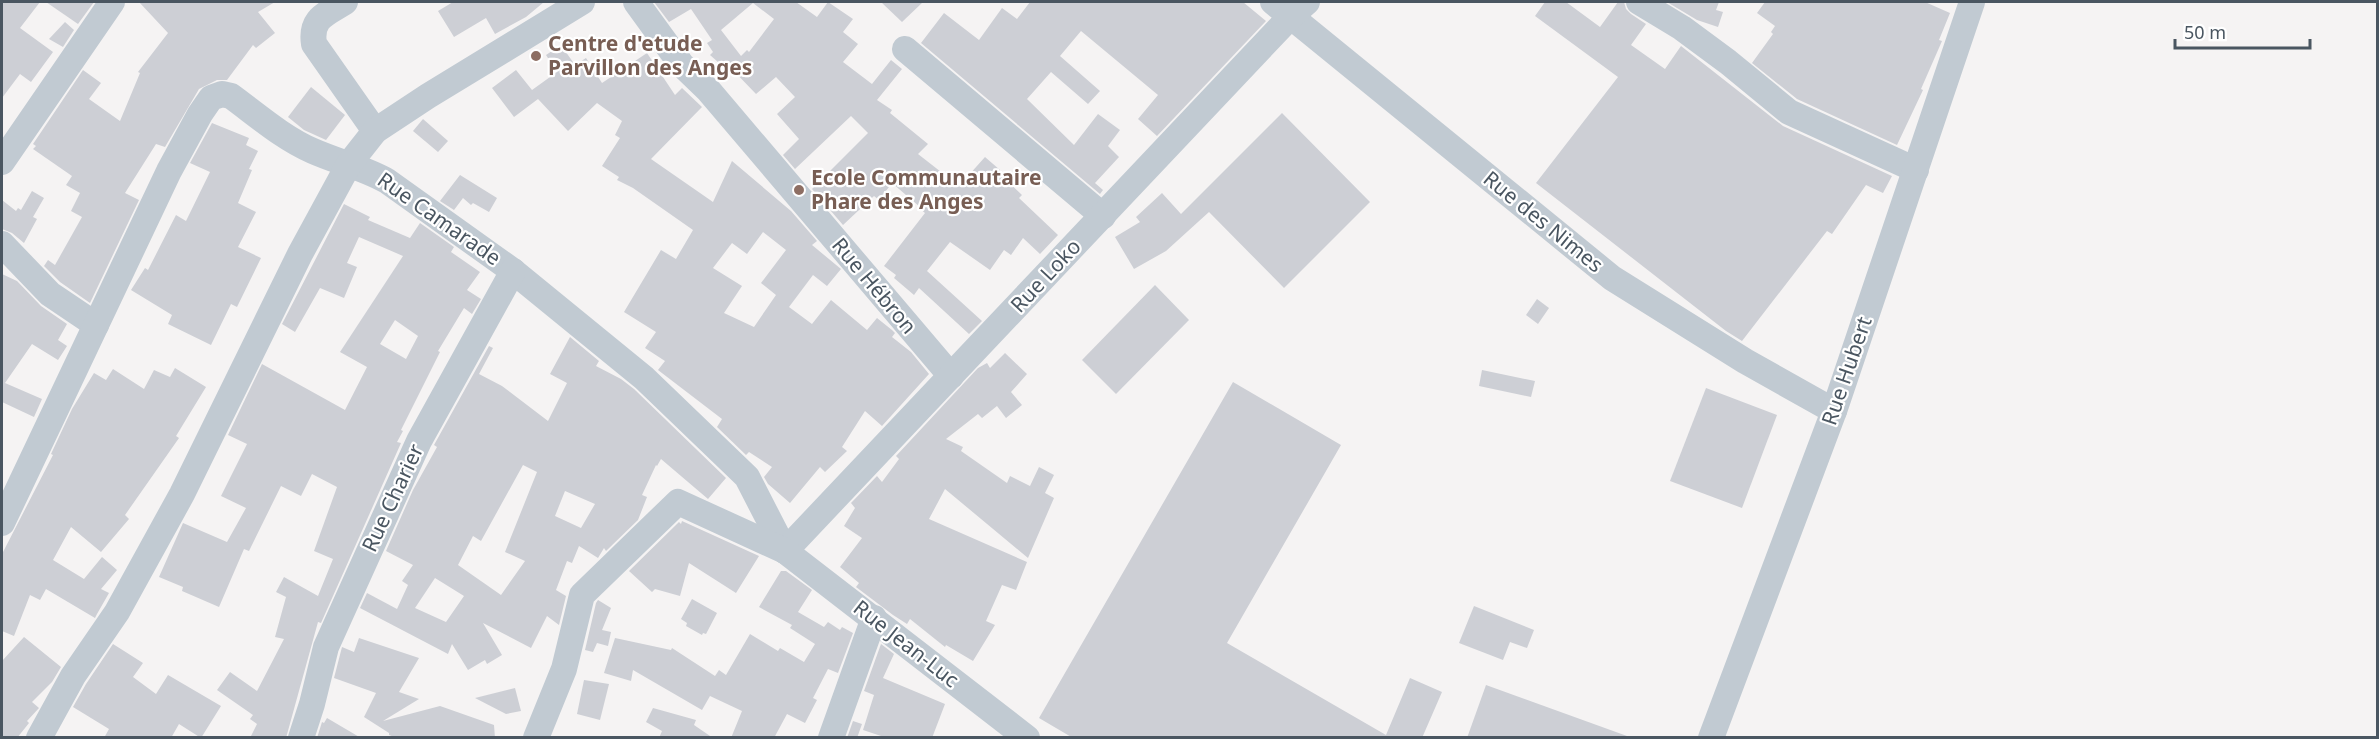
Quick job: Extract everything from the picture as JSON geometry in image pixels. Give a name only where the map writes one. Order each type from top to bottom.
[{"type":"street","points":[[2,162],[112,2]]},
{"type":"street","points":[[345,2],[319,19],[312,30],[314,44],[375,131]]},
{"type":"street","points":[[39,738],[73,676],[117,612],[182,494],[300,254],[349,164],[375,131],[582,2]]},
{"type":"street","name":"Rue Hébron","points":[[636,2],[681,64],[709,91],[951,376]]},
{"type":"street","points":[[1639,2],[1728,62],[1789,112],[1916,170]]},
{"type":"street","name":"Rue Hubert","points":[[1711,738],[1834,411],[1972,2]]},
{"type":"street","name":"Rue Loko","points":[[785,551],[1103,216],[1291,6]]},
{"type":"street","name":"Rue des Nimes","points":[[1291,6],[1612,278],[1745,361],[1834,411]]},
{"type":"street","points":[[904,49],[1103,216]]},
{"type":"street","name":"Rue Camarade","points":[[2,523],[169,171],[200,114],[211,99],[222,94],[231,96],[295,142],[373,173],[387,181],[513,271],[644,378],[747,477],[785,551]]},
{"type":"street","points":[[3,251],[50,294],[96,325]]},
{"type":"street","name":"Rue Charier","points":[[301,738],[312,705],[326,647],[409,463],[513,271]]},
{"type":"street","points":[[536,738],[564,669],[582,595],[678,502],[785,551]]},
{"type":"street","name":"Rue Jean-Luc","points":[[785,551],[1027,738]]},
{"type":"street","points":[[831,738],[874,618]]},
{"type":"building","points":[[2,2],[40,2],[20,28],[53,52],[31,82],[20,74],[2,98]]},
{"type":"building","points":[[46,2],[94,2],[78,24]]},
{"type":"building","points":[[139,2],[275,2],[258,12],[275,33],[256,48],[253,45],[227,80],[217,80],[199,89],[165,147],[156,144],[125,193],[139,200],[90,303],[60,282],[44,266],[48,260],[55,265],[82,217],[71,211],[80,193],[66,185],[72,176],[33,149],[36,146],[33,144],[83,70],[101,83],[89,99],[120,121],[140,73],[138,72],[168,33]]},
{"type":"building","points":[[453,2],[544,2],[526,17],[495,34],[486,18],[454,37],[438,11]]},
{"type":"building","points":[[654,2],[796,2],[817,17],[828,2],[853,19],[843,32],[858,44],[843,62],[872,84],[891,60],[902,69],[877,100],[892,110],[890,113],[928,144],[918,154],[959,186],[985,157],[1022,195],[1019,198],[1058,235],[1040,254],[1023,238],[1011,255],[1004,250],[990,270],[950,242],[927,271],[982,321],[969,334],[919,288],[914,295],[894,278],[896,275],[884,266],[925,213],[920,207],[892,183],[879,200],[874,196],[843,225],[812,189],[868,133],[851,116],[795,169],[783,155],[799,139],[777,114],[795,97],[776,77],[756,94],[730,67],[727,70],[710,55],[713,52],[707,43],[712,40],[691,9],[669,22]],"holes":[[[753,3],[774,19],[749,52],[747,50],[741,56],[721,30]]]},
{"type":"building","points":[[881,2],[923,2],[902,22]]},
{"type":"building","points":[[1030,2],[1243,2],[1266,21],[1157,136],[1138,119],[1158,95],[1081,31],[1060,56],[1100,91],[1088,104],[1051,72],[1027,99],[1074,145],[1098,114],[1120,130],[1108,146],[1119,157],[1095,183],[1103,190],[1100,194],[921,43],[944,13],[979,40],[1002,8],[1017,19]]},
{"type":"building","points":[[1545,2],[1566,2],[1600,27],[1618,2],[1624,2],[1631,14],[1646,24],[1631,45],[1665,69],[1681,46],[1783,126],[1892,176],[1883,193],[1866,185],[1832,234],[1827,231],[1742,341],[1726,331],[1536,183],[1618,77],[1535,16]]},
{"type":"building","points":[[1667,2],[1719,2],[1716,10],[1723,12],[1718,27],[1697,20]]},
{"type":"building","points":[[1765,2],[1925,2],[1950,13],[1939,40],[1942,41],[1921,89],[1923,90],[1897,145],[1797,99],[1752,63],[1773,34],[1771,32],[1775,26],[1757,13]]},
{"type":"building","points":[[65,22],[74,30],[63,47],[49,39]]},
{"type":"building","points":[[561,45],[575,65],[586,58],[602,83],[647,53],[675,95],[682,88],[702,107],[651,159],[713,202],[732,161],[791,211],[817,241],[812,245],[841,269],[827,286],[813,275],[789,307],[812,324],[831,300],[867,330],[877,318],[895,333],[892,337],[911,352],[929,374],[882,426],[865,411],[842,447],[847,451],[825,472],[820,467],[790,503],[768,484],[764,477],[772,467],[749,452],[746,455],[717,427],[722,419],[658,370],[665,361],[645,348],[656,332],[624,312],[661,250],[676,259],[693,230],[633,188],[617,180],[619,177],[602,166],[620,138],[615,135],[622,121],[597,103],[568,131],[538,99],[514,117],[492,88],[516,70],[532,90],[557,72],[546,55]],"holes":[[[763,232],[786,250],[761,283],[776,295],[754,327],[724,313],[742,286],[713,268],[732,243],[747,254]]]},
{"type":"building","points":[[311,87],[345,115],[326,140],[304,130],[288,117]]},
{"type":"building","points":[[1282,113],[1370,202],[1284,288],[1209,212],[1166,251],[1134,269],[1115,237],[1140,222],[1136,217],[1162,193],[1181,214]]},
{"type":"building","points":[[423,119],[448,141],[438,152],[413,131]]},
{"type":"building","points":[[212,123],[249,138],[246,145],[258,151],[249,169],[252,170],[238,203],[256,212],[238,247],[261,258],[237,307],[231,304],[211,345],[168,324],[172,315],[131,290],[145,268],[148,270],[176,215],[186,221],[210,172],[190,163]]},
{"type":"building","points":[[460,175],[497,198],[489,212],[473,203],[471,205],[463,198],[454,210],[440,201]]},
{"type":"building","points":[[32,191],[44,198],[33,217],[37,219],[24,243],[12,233],[2,229],[2,200],[16,211],[18,208],[21,210]]},
{"type":"building","points":[[344,204],[370,217],[368,220],[410,238],[420,223],[454,247],[451,252],[480,272],[467,290],[481,299],[472,314],[464,308],[438,351],[440,352],[401,430],[403,431],[397,442],[401,443],[321,623],[318,622],[286,738],[250,738],[257,724],[250,719],[253,715],[217,690],[230,672],[257,691],[284,639],[275,637],[286,597],[276,592],[284,577],[318,596],[333,559],[314,551],[337,487],[312,474],[301,496],[281,486],[249,551],[244,549],[219,607],[182,591],[183,587],[159,577],[183,523],[227,542],[246,508],[221,496],[247,444],[228,435],[262,364],[345,410],[367,367],[340,352],[403,256],[359,237],[347,263],[357,267],[344,298],[320,288],[295,332],[282,324]],"holes":[[[395,320],[418,336],[406,359],[380,344]]]},
{"type":"building","points":[[2,274],[17,281],[41,306],[67,324],[58,340],[67,346],[58,360],[32,344],[5,383],[42,399],[34,417],[2,402]]},
{"type":"building","points":[[1155,285],[1189,320],[1116,394],[1082,360]]},
{"type":"building","points":[[1537,299],[1549,308],[1538,324],[1526,315]]},
{"type":"building","points":[[570,337],[599,361],[596,366],[621,379],[634,389],[726,478],[708,499],[661,459],[642,495],[647,497],[638,520],[606,551],[604,548],[598,558],[579,546],[572,563],[567,561],[556,590],[566,596],[559,625],[547,616],[531,648],[483,623],[502,655],[487,664],[485,660],[468,670],[452,644],[448,654],[360,608],[367,593],[397,609],[408,585],[402,581],[413,565],[386,551],[413,490],[437,447],[434,445],[489,346],[493,348],[479,374],[502,386],[548,421],[567,383],[550,374]],"holes":[[[523,465],[537,472],[505,552],[525,561],[501,595],[458,565],[473,536],[481,541]],[[565,491],[595,504],[581,528],[555,516]],[[435,578],[464,596],[446,622],[415,608]]]},
{"type":"building","points":[[1005,353],[1027,374],[1011,392],[1022,405],[1006,418],[997,406],[982,418],[978,414],[946,439],[963,447],[961,451],[1007,483],[1010,476],[1030,486],[1039,467],[1054,475],[1045,493],[1054,498],[1028,558],[945,489],[929,519],[1027,562],[1016,590],[1002,585],[986,621],[995,625],[973,661],[946,645],[945,647],[910,619],[907,624],[856,587],[859,583],[840,567],[862,538],[844,526],[855,508],[851,503],[877,476],[882,482],[899,459],[896,456],[978,368],[987,363],[990,368]]},
{"type":"building","points":[[175,368],[206,387],[176,436],[179,438],[125,515],[129,519],[101,552],[71,527],[53,560],[84,579],[102,557],[117,570],[101,589],[109,593],[95,618],[46,589],[40,600],[30,595],[14,636],[2,631],[2,554],[53,455],[51,454],[72,409],[94,373],[106,380],[113,369],[144,389],[154,370],[170,377]]},
{"type":"building","points":[[1482,370],[1535,381],[1531,397],[1479,386]]},
{"type":"building","points":[[1233,382],[1341,445],[1227,643],[1386,735],[1410,678],[1442,692],[1422,738],[1073,738],[1039,718]]},
{"type":"building","points":[[1706,388],[1777,415],[1742,508],[1670,481]]},
{"type":"building","points":[[682,521],[759,556],[736,593],[689,563],[680,596],[655,589],[652,592],[629,571]]},
{"type":"building","points":[[781,571],[786,571],[812,590],[798,612],[824,627],[828,622],[840,630],[842,627],[853,633],[838,673],[828,669],[813,698],[817,700],[805,723],[787,714],[774,738],[731,738],[742,711],[710,696],[702,710],[633,670],[631,681],[604,673],[615,638],[671,650],[672,648],[715,676],[719,670],[726,675],[750,634],[778,651],[780,648],[804,662],[815,644],[790,628],[792,625],[759,607]]},
{"type":"building","points":[[692,599],[717,613],[706,634],[702,635],[686,626],[687,623],[681,619]]},
{"type":"building","points":[[598,600],[611,608],[602,630],[611,632],[608,646],[597,643],[593,652],[585,650]]},
{"type":"building","points":[[1474,606],[1534,630],[1527,648],[1510,642],[1503,660],[1459,643]]},
{"type":"building","points":[[24,637],[61,667],[52,682],[32,702],[39,708],[27,721],[29,723],[17,738],[2,738],[2,661]]},
{"type":"building","points":[[359,638],[419,658],[399,692],[419,699],[383,721],[440,706],[494,725],[495,738],[397,738],[364,717],[376,693],[334,678],[342,647],[354,652]]},
{"type":"building","points":[[113,644],[143,663],[133,677],[156,694],[168,675],[221,706],[201,738],[179,724],[171,738],[104,738],[109,729],[73,707]]},
{"type":"building","points":[[881,644],[894,654],[883,678],[945,704],[932,738],[887,738],[863,730],[874,695],[864,691]]},
{"type":"building","points":[[584,680],[609,684],[600,720],[577,714]]},
{"type":"building","points":[[1486,685],[1627,736],[1627,738],[1467,738]]},
{"type":"building","points":[[515,688],[521,711],[506,714],[475,698]]},
{"type":"building","points":[[653,708],[696,720],[694,725],[713,738],[659,738],[662,731],[646,722]]},
{"type":"building","points":[[327,718],[361,738],[317,738],[322,722],[324,723]]},
{"type":"building","points":[[853,721],[862,724],[857,738],[847,738]]},
{"type":"place","name":"Centre d'etude Parvillon des Anges","points":[[536,56]]},
{"type":"place","name":"Ecole Communautaire Phare des Anges","points":[[799,190]]}]
